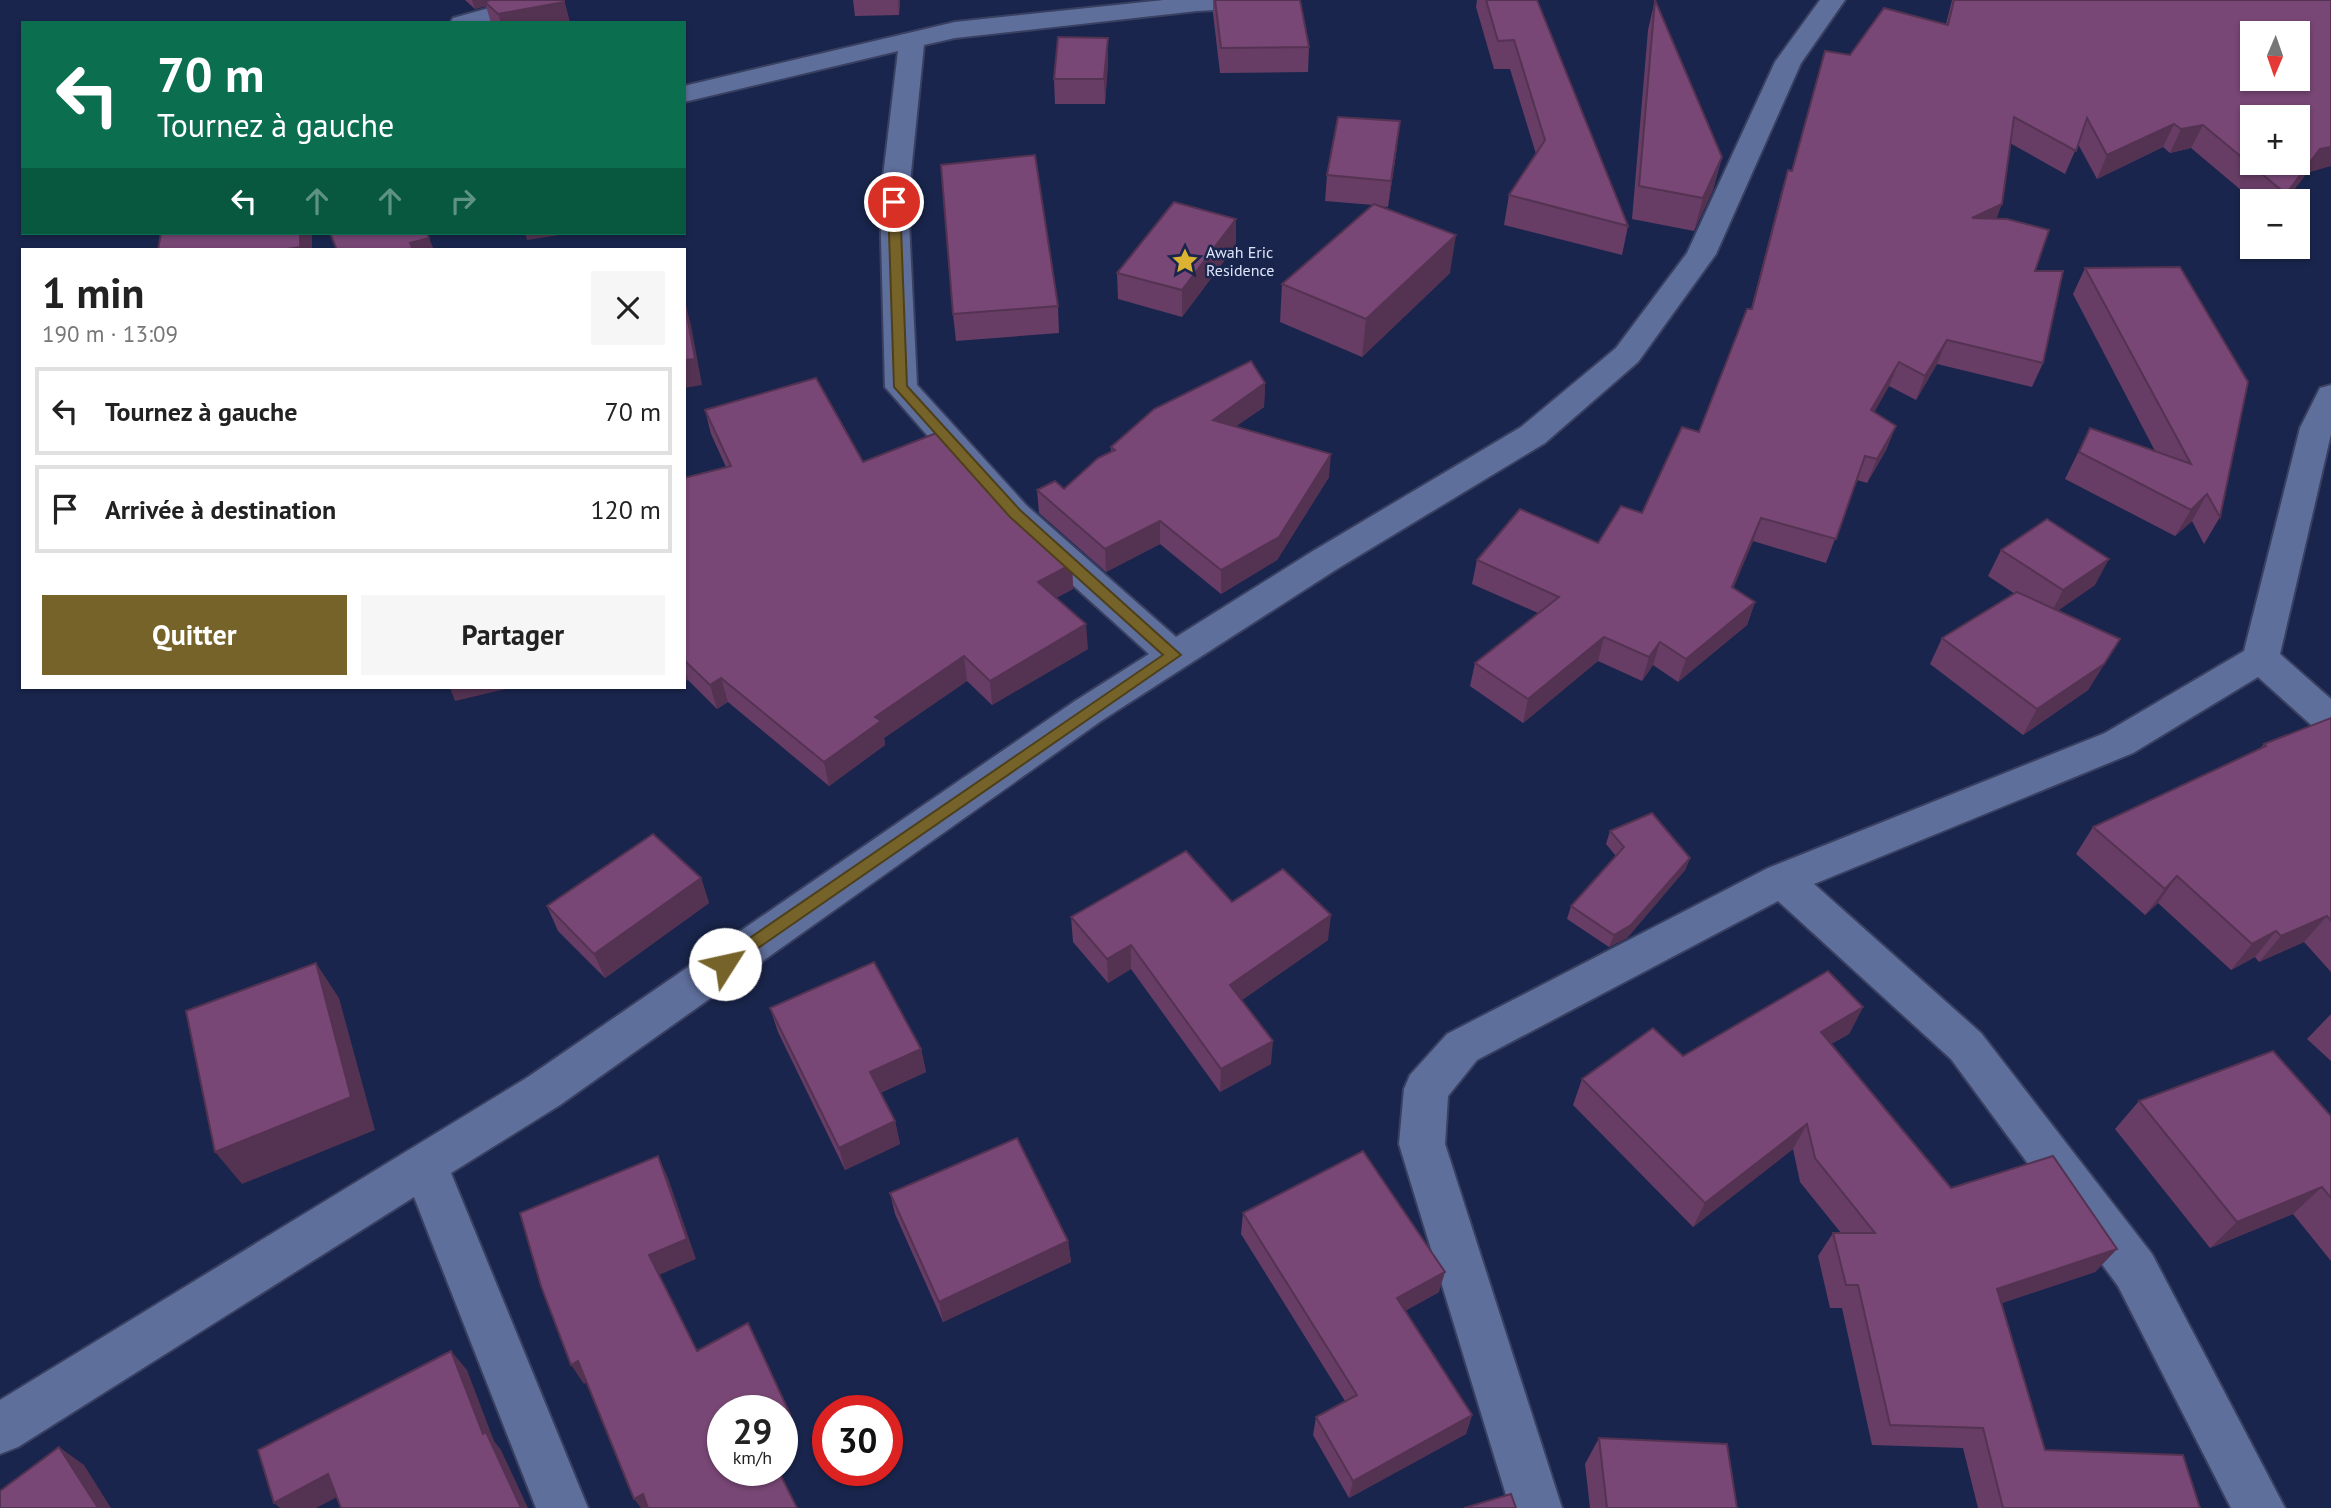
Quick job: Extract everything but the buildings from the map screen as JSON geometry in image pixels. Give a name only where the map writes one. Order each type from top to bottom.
[{"type":"street","points":[[469,21],[546,0]]},
{"type":"street","points":[[686,94],[969,29],[1197,4],[1266,0]]},
{"type":"street","points":[[0,1429],[544,1091],[1088,711],[1325,560],[1533,435],[1626,355],[1701,254],[1788,62],[1833,0]]},
{"type":"street","points":[[912,40],[894,202],[901,387],[1015,514],[1173,655]]},
{"type":"street","points":[[1536,1508],[1422,1144],[1426,1089],[1462,1047],[1782,880],[2119,743],[2261,659],[2316,428],[2331,395]]},
{"type":"street","points":[[2261,659],[2331,721]]},
{"type":"street","points":[[1782,880],[1966,1046],[2134,1270],[2259,1508]]},
{"type":"street","points":[[425,1165],[562,1508]]},
{"type":"place","name":"Awah Eric Residence","points":[[1185,261]]},
{"type":"route","points":[[725,964],[1088,711],[1173,655],[1015,514],[901,387],[894,202]]}]
